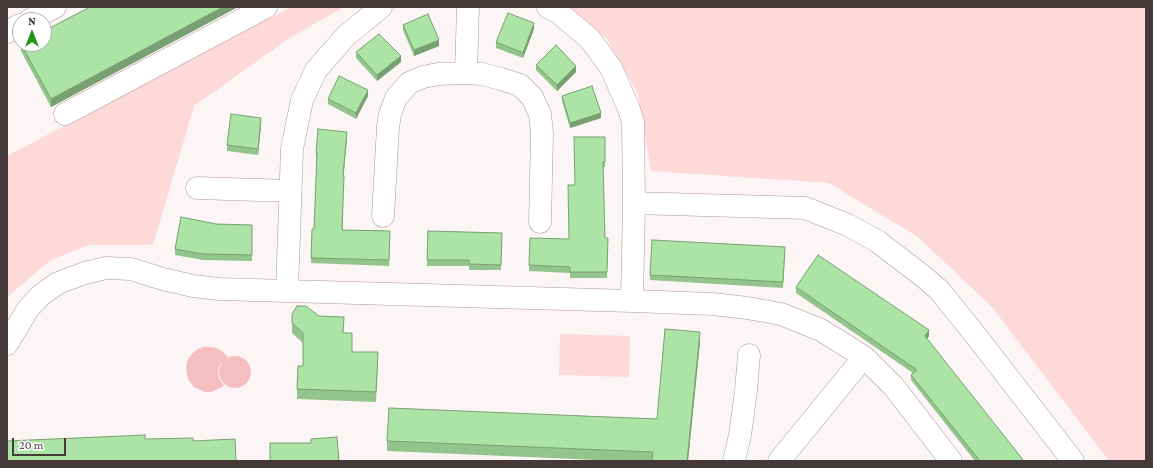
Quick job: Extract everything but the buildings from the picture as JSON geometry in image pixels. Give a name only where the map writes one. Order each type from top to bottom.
[{"type":"street","points":[[45,12],[55,7]]},
{"type":"street","points":[[65,114],[266,7]]},
{"type":"street","points":[[287,290],[292,149],[302,100],[316,70],[346,36],[382,7]]},
{"type":"street","points":[[466,73],[468,7]]},
{"type":"street","points":[[548,7],[560,13],[590,38],[611,68],[629,109],[633,122],[634,202],[632,301]]},
{"type":"street","points":[[383,216],[388,127],[390,114],[396,98],[409,83],[422,77],[438,74],[466,73],[482,74],[520,85],[532,97],[540,114],[542,133],[540,222]]},
{"type":"street","points":[[197,188],[290,192]]},
{"type":"street","points":[[634,202],[806,208],[848,225],[877,241],[939,290],[1073,461]]},
{"type":"street","points":[[7,344],[28,310],[41,295],[58,283],[85,273],[106,268],[131,270],[193,286],[219,289],[632,301],[713,304],[747,308],[781,314],[821,330],[864,357],[894,387],[951,461]]},
{"type":"street","points":[[734,461],[740,435],[749,355]]},
{"type":"street","points":[[779,461],[864,357]]},
{"type":"shaded area","points":[[291,7],[344,7],[291,37],[194,106],[153,245],[89,245],[51,260],[7,297],[7,156]]},
{"type":"shaded area","points":[[567,7],[1146,7],[1146,461],[1109,461],[992,307],[918,237],[829,183],[651,171],[638,94],[607,39]]},
{"type":"shaded area","points":[[560,334],[630,336],[629,377],[559,375]]},
{"type":"shaded area","points":[[203,347],[217,348],[228,357],[220,364],[218,370],[219,379],[224,386],[211,392],[205,392],[194,387],[189,381],[187,375],[187,361],[196,350]]},
{"type":"shaded area","points":[[235,356],[246,361],[251,372],[246,383],[235,388],[224,383],[219,372],[224,361]]}]
